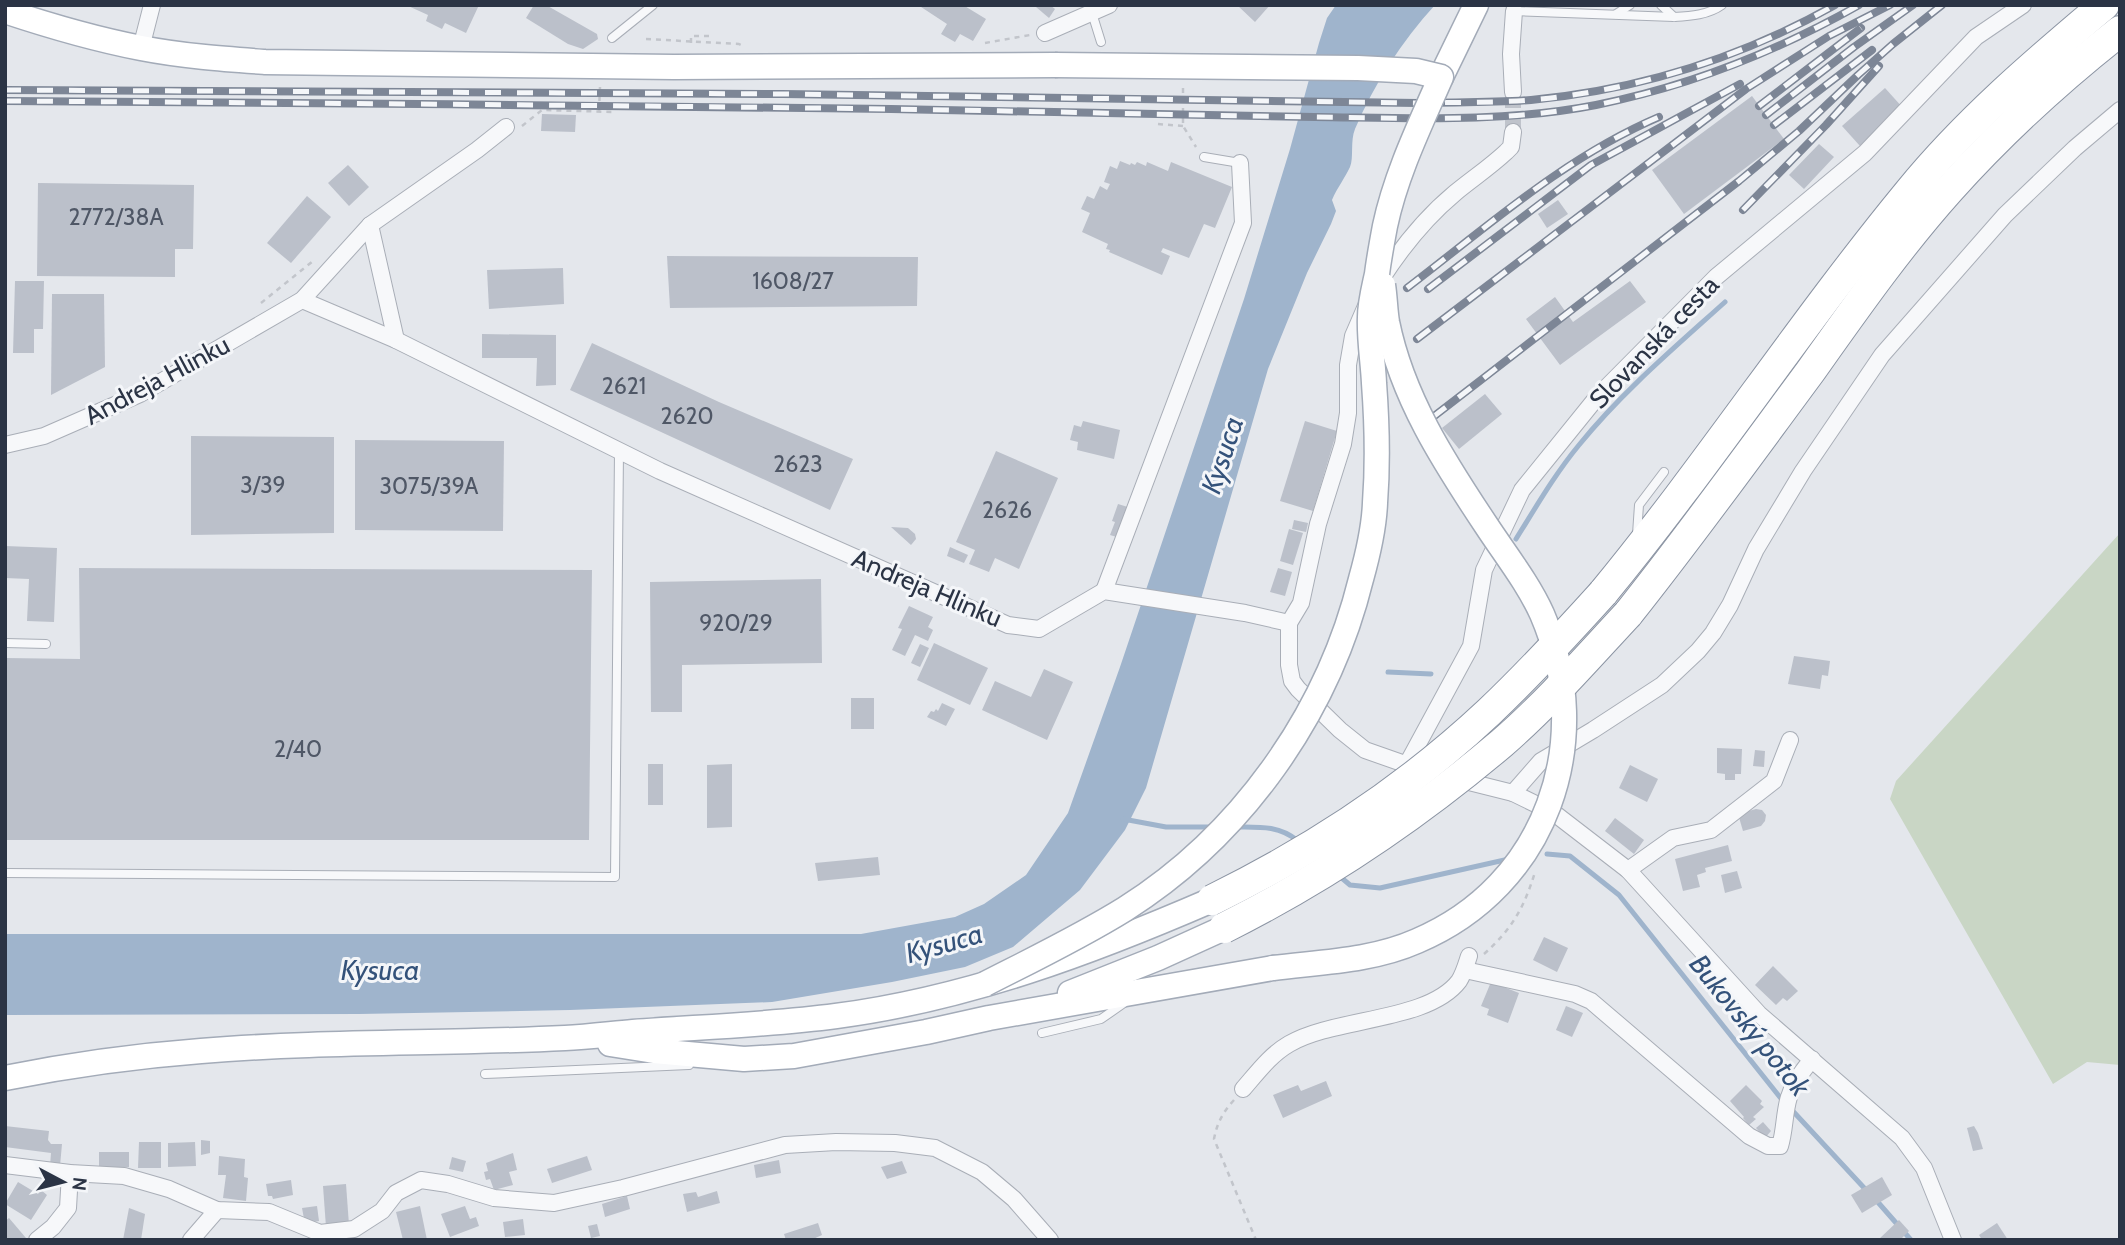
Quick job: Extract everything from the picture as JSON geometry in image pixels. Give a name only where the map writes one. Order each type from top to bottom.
[{"type":"highway","points":[[1212,900],[1258,878],[1368,808],[1424,767],[1487,714],[1543,659],[1603,593],[1694,479],[1805,327],[1909,192],[1980,115],[2035,62],[2104,5]]},
{"type":"highway","points":[[1224,928],[1327,871],[1384,834],[1503,742],[1566,682],[1628,614],[1718,498],[1879,277],[1949,191],[2011,126],[2078,64],[2120,31]]},
{"type":"main road","points":[[985,985],[1126,908],[1200,851],[1236,816],[1267,777],[1294,738],[1318,695],[1338,651],[1356,599],[1368,551],[1375,506],[1376,414],[1370,317],[1380,253],[1394,194],[1420,124],[1476,5]]},
{"type":"main road","points":[[5,11],[47,25],[141,48],[199,57],[265,62],[674,67],[1055,65],[1373,68],[1416,71],[1441,77]]},
{"type":"main road","points":[[567,1038],[654,1051],[744,1059],[794,1056],[989,1018],[1273,968],[1358,958],[1388,951],[1435,933],[1469,912],[1500,884],[1527,849],[1547,810],[1561,765],[1565,716],[1559,666],[1542,613],[1454,478],[1410,397],[1387,321],[1380,253]]},
{"type":"main road","points":[[5,1078],[61,1067],[201,1051],[360,1043],[567,1038],[724,1028],[838,1016],[916,1002],[985,985],[1086,952],[1212,900]]},
{"type":"main road","points":[[989,1018],[1089,987],[1224,928]]},
{"type":"street","points":[[1045,33],[1109,5]]},
{"type":"street","name":"Slovanská cesta","points":[[1406,765],[1471,646],[1484,570],[1522,491],[1598,396],[1716,277],[1865,153],[1976,37],[2023,5]]},
{"type":"street","points":[[141,48],[154,7]]},
{"type":"street","points":[[1513,92],[1511,54],[1515,8]]},
{"type":"street","points":[[1513,793],[1541,761],[1662,685],[1698,651],[1730,605],[1756,549],[1803,471],[1882,355],[2005,215],[2075,148],[2120,110]]},
{"type":"street","name":"Andreja Hlinku","points":[[5,445],[44,436],[140,394],[302,300],[370,225],[514,127]]},
{"type":"street","points":[[1513,131],[1511,147],[1452,195],[1411,237],[1373,293],[1359,320],[1348,365],[1348,413],[1343,444],[1318,524],[1301,603],[1289,623],[1288,647],[1292,681],[1365,750],[1406,765],[1513,793],[1554,813],[1628,870],[1759,1014],[1902,1138],[1924,1168],[1953,1240]]},
{"type":"street","points":[[1240,163],[1243,223],[1112,592],[1245,613],[1289,623]]},
{"type":"street","points":[[370,225],[396,340]]},
{"type":"street","name":"Andreja Hlinku","points":[[302,300],[396,340],[660,471],[1008,625],[1040,629],[1112,592]]},
{"type":"street","points":[[1628,870],[1673,838],[1710,830],[1774,781],[1790,740]]},
{"type":"street","points":[[1243,1089],[1266,1062],[1287,1044],[1332,1027],[1430,1003],[1449,991],[1458,981],[1467,963],[1586,998],[1749,1136],[1768,1146],[1780,1146],[1788,1098],[1796,1080],[1812,1059]]},
{"type":"street","points":[[5,1166],[70,1174],[124,1176],[169,1189],[217,1210],[269,1212],[320,1233],[354,1230],[382,1211],[396,1193],[421,1180],[448,1184],[494,1198],[554,1203],[635,1185],[786,1145],[895,1143],[936,1148],[982,1172],[1014,1199],[1050,1240]]},
{"type":"street","points":[[37,1240],[68,1208],[70,1174]]},
{"type":"street","points":[[191,1240],[217,1210]]},
{"type":"lane","points":[[612,37],[653,5]]},
{"type":"lane","points":[[1616,14],[1630,5]]},
{"type":"lane","points":[[1661,5],[1674,18]]},
{"type":"lane","points":[[1515,8],[1674,18],[1714,10],[1722,5]]},
{"type":"lane","points":[[1092,13],[1101,42]]},
{"type":"lane","points":[[1204,157],[1240,163]]},
{"type":"lane","points":[[5,873],[615,877],[619,451]]},
{"type":"lane","points":[[1635,554],[1639,505],[1664,472]]},
{"type":"lane","points":[[5,643],[46,644]]},
{"type":"lane","points":[[1042,1033],[1101,1019],[1137,993]]},
{"type":"lane","points":[[485,1073],[654,1068],[794,1056]]},
{"type":"path","points":[[646,39],[691,43],[691,36],[713,36]]},
{"type":"path","points":[[1179,82],[1184,90],[1183,126],[1187,136],[1204,157]]},
{"type":"path","points":[[599,111],[600,84]]},
{"type":"path","points":[[514,127],[542,110],[614,111]]},
{"type":"path","points":[[1158,124],[1183,126]]},
{"type":"path","points":[[253,309],[314,260]]},
{"type":"path","points":[[1467,963],[1503,936],[1526,902],[1538,864]]},
{"type":"path","points":[[1243,1089],[1216,1126],[1214,1139],[1256,1240]]},
{"type":"green space","points":[[2120,533],[2120,1065],[2087,1062],[2053,1084],[1890,799],[1896,781]]},
{"type":"water","name":"Kysuca","points":[[1336,5],[1435,5],[1411,33],[1390,64],[1355,129],[1350,167],[1332,200],[1336,211],[1307,273],[1268,369],[1146,788],[1125,830],[1080,890],[1013,947],[965,967],[772,1002],[570,1010],[359,1014],[5,1015],[5,934],[861,934],[955,917],[984,904],[1026,875],[1068,813],[1244,299],[1319,43],[1327,18]]},
{"type":"building","points":[[406,5],[479,5],[466,33],[445,23],[442,29],[426,21],[428,15]]},
{"type":"building","points":[[534,5],[546,5],[597,34],[598,39],[583,49],[568,44],[526,18]]},
{"type":"building","points":[[918,5],[963,5],[986,19],[973,41],[960,34],[955,42],[941,34],[947,24]]},
{"type":"building","points":[[1037,5],[1050,5],[1055,9],[1049,18]]},
{"type":"building","points":[[1237,5],[1270,5],[1255,22]]},
{"type":"building","points":[[1885,88],[1903,108],[1860,146],[1842,126]]},
{"type":"building","points":[[1752,96],[1784,139],[1684,214],[1652,170]]},
{"type":"building","points":[[542,114],[576,115],[575,132],[541,131]]},
{"type":"building","points":[[1819,144],[1834,157],[1804,189],[1789,175]]},
{"type":"building","points":[[1120,161],[1130,165],[1137,162],[1146,166],[1147,162],[1168,171],[1171,162],[1232,187],[1215,228],[1204,224],[1189,258],[1163,248],[1161,252],[1170,256],[1162,275],[1109,252],[1110,250],[1106,249],[1108,244],[1082,232],[1090,213],[1081,209],[1087,196],[1094,199],[1100,186],[1107,190],[1110,184],[1104,182],[1110,166],[1117,169]]},
{"type":"building","points":[[348,165],[369,187],[349,206],[328,183]]},
{"type":"building","points":[[38,183],[194,185],[193,249],[175,249],[175,277],[37,276]]},
{"type":"building","points":[[307,196],[331,217],[291,263],[267,243]]},
{"type":"building","points":[[1558,200],[1568,214],[1547,228],[1538,214]]},
{"type":"building","points":[[667,256],[918,257],[917,306],[670,308]]},
{"type":"building","points":[[563,268],[564,304],[489,309],[487,270]]},
{"type":"building","points":[[15,281],[44,281],[43,329],[34,329],[34,353],[13,353]]},
{"type":"building","points":[[1630,281],[1646,302],[1560,365],[1526,319],[1555,297],[1573,322]]},
{"type":"building","points":[[52,294],[104,294],[105,367],[51,395]]},
{"type":"building","points":[[482,334],[556,335],[556,385],[536,386],[537,358],[482,358]]},
{"type":"building","points":[[592,343],[719,402],[853,459],[830,510],[570,390]]},
{"type":"building","points":[[1485,394],[1502,414],[1459,449],[1442,428]]},
{"type":"building","points":[[1083,421],[1120,430],[1114,459],[1077,450],[1078,442],[1070,440],[1074,425],[1081,427]]},
{"type":"building","points":[[1305,421],[1337,431],[1313,511],[1280,501]]},
{"type":"building","points":[[191,436],[334,437],[334,533],[191,535]]},
{"type":"building","points":[[355,440],[504,441],[503,531],[355,530]]},
{"type":"building","points":[[996,451],[1058,478],[1019,569],[995,558],[989,572],[969,564],[975,550],[956,542]]},
{"type":"building","points":[[1118,504],[1131,508],[1120,538],[1110,535]]},
{"type":"building","points":[[1294,520],[1308,523],[1306,532],[1292,529]]},
{"type":"building","points":[[891,527],[908,528],[915,534],[916,539],[911,545]]},
{"type":"building","points":[[1289,529],[1303,533],[1293,565],[1280,561]]},
{"type":"building","points":[[5,546],[57,548],[54,622],[27,621],[29,579],[5,578]]},
{"type":"building","points":[[950,547],[968,555],[964,563],[947,556]]},
{"type":"building","points":[[79,568],[592,570],[589,840],[5,840],[5,658],[80,659]]},
{"type":"building","points":[[1278,568],[1292,572],[1285,596],[1270,592]]},
{"type":"building","points":[[821,579],[822,663],[682,665],[682,712],[651,712],[650,582]]},
{"type":"building","points":[[909,606],[933,617],[928,627],[933,630],[928,641],[915,635],[905,656],[892,650],[902,629],[898,628]]},
{"type":"building","points":[[934,643],[988,668],[970,705],[917,680]]},
{"type":"building","points":[[920,644],[929,648],[920,667],[911,663]]},
{"type":"building","points":[[1794,656],[1830,661],[1828,676],[1822,675],[1820,689],[1788,684]]},
{"type":"building","points":[[1044,669],[1073,682],[1047,740],[982,710],[995,681],[1031,697]]},
{"type":"building","points":[[851,698],[874,698],[874,729],[851,729]]},
{"type":"building","points":[[942,703],[955,709],[946,726],[927,717],[931,711],[938,711]]},
{"type":"building","points":[[1717,748],[1742,749],[1741,774],[1735,774],[1735,780],[1725,780],[1725,774],[1717,773]]},
{"type":"building","points":[[1755,750],[1765,751],[1764,767],[1753,766]]},
{"type":"building","points":[[648,764],[663,764],[663,805],[648,805]]},
{"type":"building","points":[[732,764],[732,827],[707,828],[707,765]]},
{"type":"building","points":[[1630,765],[1658,779],[1647,802],[1619,788]]},
{"type":"building","points":[[1762,810],[1766,815],[1765,821],[1761,826],[1743,831],[1738,814]]},
{"type":"building","points":[[1615,818],[1644,840],[1634,854],[1605,831]]},
{"type":"building","points":[[1728,845],[1732,861],[1705,868],[1706,872],[1697,875],[1700,887],[1683,891],[1675,859]]},
{"type":"building","points":[[878,857],[880,875],[818,881],[815,863]]},
{"type":"building","points":[[1737,871],[1742,888],[1725,893],[1721,875]]},
{"type":"building","points":[[1544,937],[1568,948],[1557,972],[1533,960]]},
{"type":"building","points":[[1773,966],[1798,991],[1787,1001],[1783,998],[1776,1005],[1755,985]]},
{"type":"building","points":[[1491,982],[1519,993],[1508,1023],[1487,1015],[1489,1009],[1481,1006]]},
{"type":"building","points":[[1566,1006],[1583,1013],[1572,1037],[1556,1030]]},
{"type":"building","points":[[1326,1081],[1332,1096],[1283,1118],[1273,1095],[1298,1085],[1301,1091]]},
{"type":"building","points":[[1746,1085],[1762,1101],[1760,1104],[1764,1107],[1749,1125],[1730,1101]]},
{"type":"building","points":[[1763,1122],[1771,1131],[1765,1138],[1756,1128]]},
{"type":"building","points":[[5,1126],[49,1131],[48,1140],[51,1144],[62,1144],[60,1166],[50,1166],[51,1153],[5,1147]]},
{"type":"building","points":[[1974,1126],[1983,1149],[1973,1151],[1967,1128]]},
{"type":"building","points":[[201,1140],[210,1141],[210,1153],[201,1155]]},
{"type":"building","points":[[139,1142],[161,1142],[161,1168],[138,1168]]},
{"type":"building","points":[[195,1142],[196,1166],[168,1167],[168,1143]]},
{"type":"building","points":[[99,1152],[129,1152],[129,1167],[99,1167]]},
{"type":"building","points":[[513,1153],[517,1170],[509,1172],[513,1185],[494,1190],[490,1179],[486,1180],[486,1163]]},
{"type":"building","points":[[219,1156],[245,1159],[244,1177],[248,1178],[246,1201],[223,1198],[226,1175],[218,1175]]},
{"type":"building","points":[[587,1156],[592,1170],[552,1183],[547,1169]]},
{"type":"building","points":[[452,1157],[466,1161],[463,1172],[449,1169]]},
{"type":"building","points":[[779,1160],[781,1173],[756,1178],[754,1165]]},
{"type":"building","points":[[902,1161],[907,1173],[887,1179],[881,1167]]},
{"type":"building","points":[[1882,1177],[1892,1195],[1862,1213],[1851,1195]]},
{"type":"building","points":[[291,1180],[293,1195],[273,1199],[268,1196],[266,1184]]},
{"type":"building","points":[[18,1182],[38,1194],[41,1190],[47,1195],[31,1220],[5,1204]]},
{"type":"building","points":[[346,1184],[349,1225],[326,1227],[323,1186]]},
{"type":"building","points":[[717,1191],[720,1203],[687,1212],[683,1194],[696,1192],[698,1197]]},
{"type":"building","points":[[627,1196],[630,1209],[605,1217],[602,1204]]},
{"type":"building","points":[[317,1206],[319,1221],[305,1224],[302,1208]]},
{"type":"building","points":[[420,1206],[427,1240],[403,1240],[396,1212]]},
{"type":"building","points":[[465,1206],[470,1219],[476,1217],[479,1226],[450,1237],[441,1214]]},
{"type":"building","points":[[129,1208],[145,1214],[141,1240],[123,1240]]},
{"type":"building","points":[[9,1218],[25,1240],[8,1240],[5,1237],[5,1221]]},
{"type":"building","points":[[523,1219],[525,1235],[505,1237],[503,1222]]},
{"type":"building","points":[[1899,1220],[1909,1231],[1900,1240],[1878,1240]]},
{"type":"building","points":[[818,1223],[822,1235],[811,1240],[786,1240],[784,1234]]},
{"type":"building","points":[[1997,1223],[2008,1240],[1982,1240],[1979,1235]]},
{"type":"building","points":[[597,1224],[600,1236],[591,1238],[588,1226]]},
{"type":"waterway","points":[[1516,539],[1579,445],[1649,371],[1725,302]]},
{"type":"waterway","points":[[1388,672],[1431,674]]},
{"type":"waterway","name":"Bukovský potok","points":[[1123,819],[1166,827],[1214,827]]},
{"type":"waterway","name":"Bukovský potok","points":[[1234,827],[1276,830],[1298,841]]},
{"type":"waterway","name":"Bukovský potok","points":[[1547,854],[1570,856],[1619,895],[1783,1101]]},
{"type":"waterway","name":"Bukovský potok","points":[[1337,874],[1350,885],[1380,888],[1509,859]]},
{"type":"waterway","name":"Bukovský potok","points":[[1790,1108],[1867,1191]]},
{"type":"waterway","name":"Bukovský potok","points":[[1876,1200],[1911,1240]]},
{"type":"tunnel","points":[[1513,92],[1513,132]]},
{"type":"railway","points":[[5,90],[783,94],[1418,103],[1517,101],[1610,88],[1688,69],[1763,41],[1835,5]]},
{"type":"railway","points":[[5,101],[944,110],[1385,118],[1491,117],[1561,111],[1665,88],[1764,52],[1859,5]]},
{"type":"railway","points":[[1417,339],[1746,89],[1829,36],[1890,5]]},
{"type":"railway","points":[[1766,115],[1913,5]]},
{"type":"railway","points":[[1433,417],[1739,181],[1799,131],[1893,44],[1942,5]]},
{"type":"railway","points":[[1759,106],[1861,28]]},
{"type":"railway","points":[[1774,125],[1872,50]]},
{"type":"railway","points":[[1743,210],[1879,66]]},
{"type":"railway","points":[[1428,289],[1591,165],[1740,84]]},
{"type":"railway","points":[[1407,288],[1559,173],[1624,133],[1659,117]]}]
